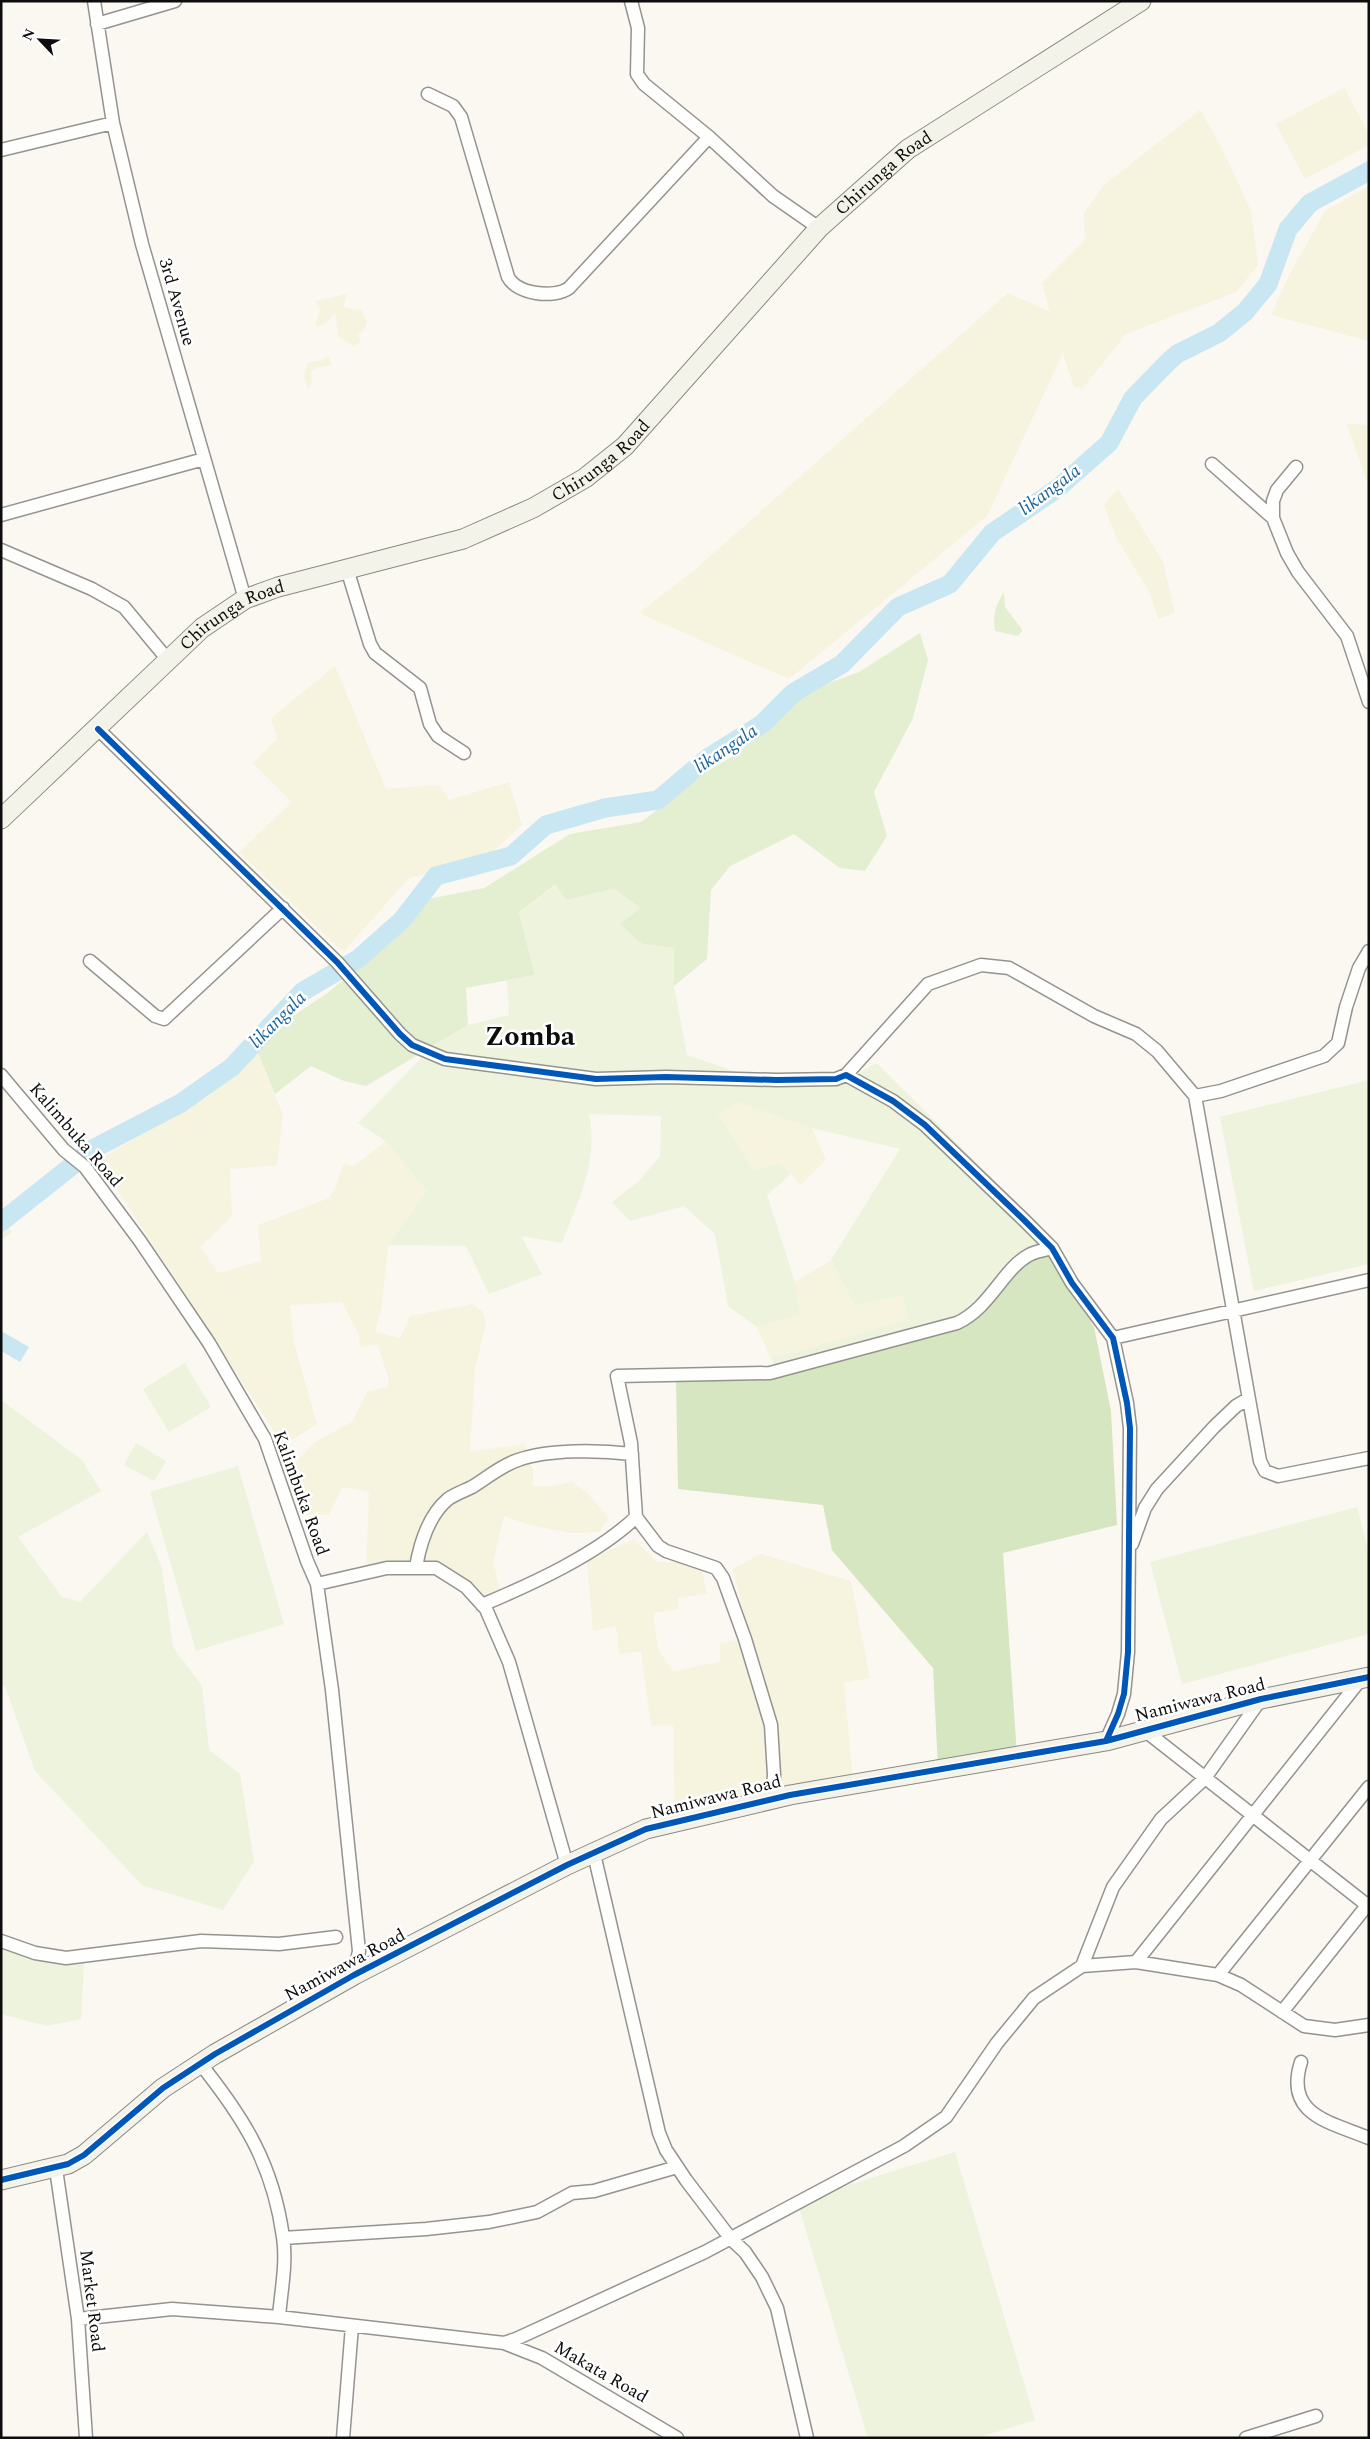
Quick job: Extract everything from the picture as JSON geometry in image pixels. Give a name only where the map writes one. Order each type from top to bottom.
[{"type":"street","name":"3rd Avenue","points":[[94,1],[113,123],[149,270],[244,599]]},
{"type":"street","points":[[97,24],[175,1]]},
{"type":"street","points":[[631,1],[638,28],[636,68],[639,78],[709,137],[772,196],[819,228]]},
{"type":"street","name":"Chirunga Road","points":[[1,819],[98,729],[202,628],[244,599],[278,587],[463,539],[533,508],[585,478],[625,446],[819,228],[920,139],[1141,1]]},
{"type":"street","points":[[428,94],[453,106],[461,117],[508,277],[512,284],[524,290],[555,294],[569,288],[709,137]]},
{"type":"street","points":[[1,150],[113,123]]},
{"type":"street","points":[[1,515],[204,459]]},
{"type":"street","points":[[1212,464],[1274,518]]},
{"type":"street","points":[[1296,467],[1277,490],[1273,501],[1274,518],[1287,553],[1298,572],[1347,636],[1369,702]]},
{"type":"street","points":[[1,550],[92,589],[124,607],[168,660]]},
{"type":"street","points":[[347,569],[370,644],[375,653],[420,688],[430,724],[438,736],[464,753]]},
{"type":"street","points":[[98,729],[357,982],[400,1034],[412,1045],[445,1059],[604,1080],[666,1077],[777,1080],[836,1079],[846,1075],[928,984],[981,965],[1009,968],[1094,1016],[1136,1034],[1157,1051],[1195,1096],[1248,1399],[1260,1461],[1265,1471],[1278,1476],[1369,1458]]},
{"type":"street","points":[[90,961],[155,1016],[164,1018],[283,908]]},
{"type":"street","points":[[1195,1096],[1221,1090],[1324,1056],[1333,1050],[1338,1042],[1346,1008],[1360,968],[1369,952]]},
{"type":"street","name":"Kalimbuka Road","points":[[1,1075],[64,1150],[85,1167],[140,1241],[209,1343],[265,1439],[317,1584],[332,1690],[359,1951],[354,1975]]},
{"type":"street","points":[[846,1075],[879,1092],[925,1125],[1052,1248],[1072,1283],[1113,1338],[1127,1402],[1130,1428],[1126,1677],[1118,1714],[1106,1741]]},
{"type":"street","points":[[772,1799],[774,1774],[771,1725],[745,1639],[723,1578],[716,1568],[666,1551],[658,1546],[636,1517],[632,1454],[627,1419],[617,1376],[770,1374],[957,1323],[965,1319],[988,1299],[1025,1257],[1032,1253],[1052,1248]]},
{"type":"street","points":[[1113,1338],[1369,1280]]},
{"type":"street","points":[[1128,1553],[1145,1508],[1157,1489],[1214,1427],[1236,1406],[1248,1399]]},
{"type":"street","points":[[416,1567],[418,1552],[433,1515],[448,1499],[472,1487],[492,1472],[518,1460],[563,1452],[632,1454]]},
{"type":"street","points":[[482,1605],[559,1569],[622,1532],[636,1517]]},
{"type":"street","points":[[317,1584],[364,1572],[416,1567],[433,1568],[443,1571],[466,1587],[482,1605],[509,1662],[567,1865]]},
{"type":"street","points":[[1136,1962],[1365,1678]]},
{"type":"street","name":"Namiwawa Road","points":[[1,2180],[56,2169],[84,2155],[163,2088],[199,2062],[354,1975],[567,1865],[646,1830],[772,1799],[938,1768],[1106,1741],[1143,1729],[1262,1699],[1365,1678]]},
{"type":"street","points":[[1082,1966],[1113,1887],[1161,1819],[1205,1778],[1262,1699]]},
{"type":"street","points":[[1143,1729],[1368,1904],[1282,2012]]},
{"type":"street","points":[[1218,1975],[1369,1787]]},
{"type":"street","points":[[594,1854],[659,2133],[666,2150],[677,2167],[730,2239],[745,2252],[762,2277],[777,2308],[807,2438]]},
{"type":"street","points":[[1,1941],[35,1952],[66,1958],[200,1941],[279,1944],[336,1937]]},
{"type":"street","points":[[78,2318],[172,2309],[279,2317],[504,2343],[555,2322],[730,2239],[904,2146],[946,2117],[997,2043],[1034,1998],[1082,1966],[1136,1962],[1218,1975],[1242,1985],[1304,2026],[1336,2030],[1369,2025]]},
{"type":"street","points":[[199,2062],[242,2118],[254,2139],[272,2188],[283,2238],[279,2317]]},
{"type":"street","points":[[1301,2062],[1296,2085],[1304,2108],[1318,2117],[1369,2138]]},
{"type":"street","points":[[283,2238],[426,2229],[489,2222],[537,2212],[572,2194],[594,2191],[677,2167]]},
{"type":"street","name":"Market Road","points":[[56,2169],[78,2318],[86,2438]]},
{"type":"street","points":[[343,2438],[352,2326]]},
{"type":"street","name":"Makata Road","points":[[504,2343],[542,2358],[677,2438]]},
{"type":"street","points":[[1246,2438],[1316,2416]]},
{"type":"shaded area","points":[[1344,88],[1369,134],[1369,145],[1305,179],[1276,124]]},
{"type":"shaded area","points":[[1200,110],[1221,146],[1251,211],[1258,265],[1236,292],[1126,334],[1083,388],[1074,387],[1063,353],[987,516],[789,679],[639,613],[692,572],[1008,293],[1050,312],[1042,283],[1085,240],[1084,213],[1105,184]]},
{"type":"shaded area","points":[[1369,186],[1369,341],[1271,315],[1289,276],[1325,211]]},
{"type":"shaded area","points":[[347,294],[343,307],[361,310],[367,321],[365,328],[358,335],[361,342],[353,346],[338,336],[335,314],[324,324],[315,326],[320,311],[315,301]]},
{"type":"shaded area","points":[[328,356],[332,365],[318,367],[311,372],[312,384],[308,389],[304,376],[308,363],[323,360]]},
{"type":"shaded area","points":[[1347,424],[1369,425],[1369,488]]},
{"type":"shaded area","points":[[1118,489],[1163,562],[1175,613],[1158,619],[1150,593],[1116,537],[1104,505]]},
{"type":"shaded area","points":[[335,666],[386,789],[439,785],[449,800],[509,782],[522,825],[485,859],[409,878],[343,952],[239,852],[292,802],[253,763],[277,739],[271,718]]},
{"type":"shaded area","points":[[257,1051],[283,1115],[277,1165],[230,1169],[232,1216],[200,1247],[218,1273],[261,1261],[258,1225],[329,1198],[344,1163],[353,1167],[386,1141],[427,1191],[388,1245],[382,1305],[375,1332],[400,1338],[410,1316],[472,1304],[482,1311],[486,1322],[475,1369],[470,1452],[524,1444],[533,1471],[533,1486],[555,1486],[572,1481],[588,1494],[609,1518],[599,1532],[572,1533],[530,1525],[504,1516],[493,1562],[501,1594],[478,1606],[470,1588],[430,1568],[366,1574],[369,1492],[342,1487],[329,1515],[300,1515],[287,1471],[315,1442],[352,1422],[368,1391],[388,1387],[389,1380],[378,1345],[360,1347],[359,1334],[342,1302],[290,1305],[294,1343],[317,1424],[283,1445],[98,1160],[212,1094]]},
{"type":"shaded area","points":[[738,1102],[812,1128],[826,1160],[801,1185],[780,1163],[753,1170],[718,1114]]},
{"type":"shaded area","points":[[831,1260],[855,1305],[903,1295],[908,1321],[771,1359],[757,1327],[800,1314],[795,1282]]},
{"type":"shaded area","points":[[634,1539],[657,1562],[700,1563],[707,1594],[678,1598],[679,1609],[653,1613],[658,1650],[673,1671],[720,1662],[720,1643],[750,1638],[733,1569],[761,1554],[851,1581],[870,1678],[844,1683],[853,1782],[675,1822],[673,1725],[651,1726],[641,1651],[619,1654],[616,1626],[593,1631],[587,1561]]},
{"type":"green space","points":[[1004,592],[1005,607],[1022,631],[1018,636],[995,631],[995,611]]},
{"type":"green space","points":[[920,633],[928,660],[913,718],[874,792],[887,836],[865,871],[840,868],[794,834],[730,866],[711,890],[707,959],[674,986],[674,948],[642,944],[619,924],[640,908],[614,889],[566,900],[555,885],[519,912],[535,975],[466,988],[468,1025],[366,1086],[344,1081],[311,1066],[275,1094],[257,1051],[275,1028],[326,994],[372,957],[423,900],[484,888],[570,834],[641,822],[708,771],[741,751],[772,715],[813,689],[859,672]]},
{"type":"green space","points":[[556,885],[566,900],[614,889],[640,908],[620,924],[642,944],[674,948],[674,986],[687,1055],[745,1075],[850,1077],[877,1063],[1030,1216],[1050,1249],[1021,1265],[967,1326],[858,1352],[781,1375],[771,1359],[908,1320],[903,1295],[855,1305],[831,1260],[900,1149],[812,1128],[738,1102],[718,1114],[753,1170],[780,1163],[791,1174],[767,1195],[795,1282],[800,1314],[757,1327],[728,1306],[715,1234],[684,1206],[630,1221],[612,1202],[639,1181],[660,1156],[661,1116],[589,1114],[591,1148],[589,1164],[580,1196],[562,1243],[521,1236],[542,1274],[489,1294],[466,1246],[388,1245],[427,1191],[386,1141],[358,1123],[431,1048],[468,1025],[509,1015],[507,980],[535,975],[519,912]]},
{"type":"green space","points":[[1369,1080],[1369,1264],[1254,1291],[1220,1117]]},
{"type":"green space","points":[[1,1218],[12,1232],[1,1240]]},
{"type":"green space","points":[[1050,1249],[1094,1327],[1111,1411],[1117,1525],[1003,1553],[1017,1755],[938,1768],[933,1668],[832,1550],[823,1505],[678,1489],[676,1376],[781,1375],[858,1352]]},
{"type":"green space","points":[[185,1363],[211,1407],[169,1432],[143,1389]]},
{"type":"green space","points":[[1,1400],[82,1460],[101,1491],[18,1537],[62,1597],[80,1602],[147,1532],[162,1568],[173,1647],[202,1686],[209,1750],[240,1774],[254,1861],[223,1910],[142,1885],[35,1771],[5,1686],[1,1685]]},
{"type":"green space","points":[[136,1443],[166,1461],[154,1481],[124,1465]]},
{"type":"green space","points":[[238,1466],[284,1624],[196,1651],[150,1492]]},
{"type":"green space","points":[[1357,1507],[1369,1553],[1369,1634],[1182,1684],[1150,1562]]},
{"type":"green space","points":[[1,1943],[48,1962],[84,1963],[81,2019],[47,2026],[1,2014]]},
{"type":"green space","points":[[955,2152],[1035,2420],[977,2438],[868,2438],[797,2201]]},
{"type":"water","points":[[1,1331],[29,1347],[20,1362],[1,1351]]},
{"type":"waterway","name":"likangala","points":[[1,1222],[93,1149],[181,1103],[232,1067],[302,992],[358,959],[402,920],[436,876],[511,856],[546,825],[605,808],[658,800],[709,757],[762,724],[793,693],[842,664],[898,607],[950,584],[992,533],[1058,488],[1109,443],[1133,398],[1167,363],[1177,354],[1219,333],[1245,312],[1268,284],[1288,229],[1310,203],[1369,171]]},
{"type":"cycle path","points":[[98,729],[337,962],[400,1034],[412,1045],[445,1059],[596,1079],[666,1077],[777,1080],[836,1079],[846,1075],[893,1101],[925,1125],[1052,1248],[1072,1283],[1113,1338],[1127,1403],[1130,1428],[1128,1652],[1124,1694],[1118,1714],[1106,1741]]},
{"type":"cycle path","points":[[1,2180],[68,2164],[84,2155],[163,2088],[215,2054],[354,1975],[567,1865],[646,1829],[790,1795],[1106,1741],[1261,1699],[1369,1677]]},
{"type":"district","name":"Zomba","points":[[530,1036]]}]
